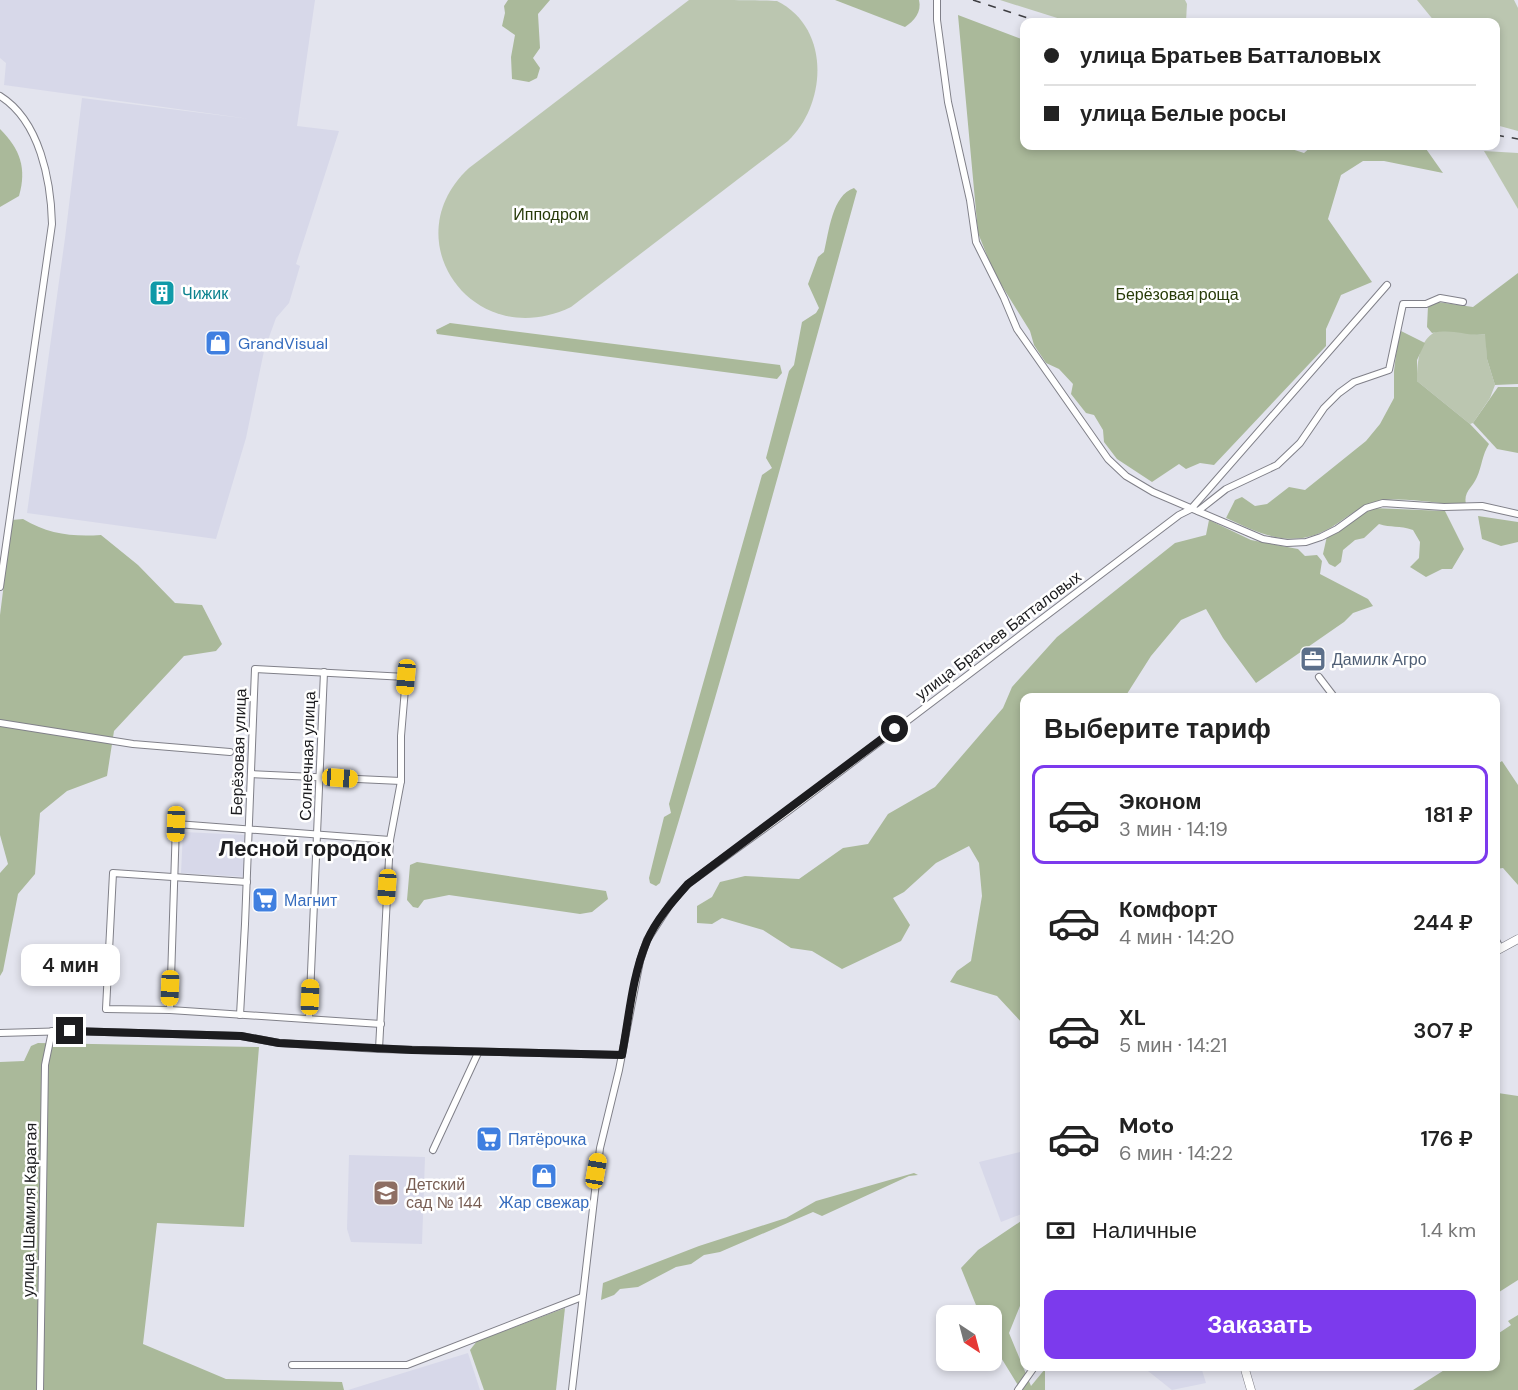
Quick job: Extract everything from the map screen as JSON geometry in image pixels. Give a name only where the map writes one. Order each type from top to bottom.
[{"type":"street","points":[[937,0],[936,20],[948,102],[970,200],[973,233],[1017,329],[1107,459],[1138,485],[1263,539],[1287,543],[1306,542],[1321,537],[1366,508],[1383,503],[1482,507],[1518,514]]},
{"type":"street","points":[[0,96],[17,111],[28,127],[40,155],[48,182],[52,224],[0,587]]},
{"type":"street","name":"улица Братьев Батталовых","points":[[572,1390],[596,1171],[640,961],[647,940],[671,903],[688,884],[787,812],[1179,515],[1194,510],[1387,285]]},
{"type":"street","points":[[1194,510],[1226,489],[1277,465],[1300,443],[1324,408],[1341,391],[1354,382],[1389,370],[1403,304],[1425,304],[1440,298],[1463,302]]},
{"type":"street","name":"Берёзовая улица","points":[[240,1016],[255,669],[324,672]]},
{"type":"street","points":[[324,672],[406,677],[401,736],[401,781],[390,840],[379,1049]]},
{"type":"street","name":"Солнечная улица","points":[[309,1019],[324,672]]},
{"type":"street","points":[[1319,677],[1331,693]]},
{"type":"street","points":[[0,723],[133,744],[230,752]]},
{"type":"street","points":[[251,774],[401,781]]},
{"type":"street","points":[[170,1010],[176,824],[390,840]]},
{"type":"street","points":[[247,882],[113,873],[106,1009],[170,1010],[381,1024]]},
{"type":"street","points":[[1500,949],[1518,939]]},
{"type":"street","points":[[0,1033],[52,1031],[241,1036],[279,1043],[379,1049],[622,1055]]},
{"type":"street","name":"улица Шамиля Каратая","points":[[40,1390],[45,1065],[52,1031]]},
{"type":"street","points":[[434,1150],[478,1053]]},
{"type":"street","points":[[292,1365],[407,1365],[582,1297]]},
{"type":"street","points":[[1018,1390],[1031,1371]]},
{"type":"street","points":[[1245,1371],[1251,1390]]},
{"type":"shaded area","points":[[0,0],[315,0],[297,126],[339,131],[296,264],[300,266],[289,303],[276,318],[264,351],[246,438],[216,539],[27,513],[82,98],[250,119],[4,85],[6,63],[0,58]]},
{"type":"shaded area","points":[[183,832],[247,835],[245,877],[181,873]]},
{"type":"shaded area","points":[[1020,1152],[1020,1215],[1001,1222],[979,1162]]},
{"type":"shaded area","name":"Детский сад № 144","points":[[349,1155],[425,1157],[422,1244],[351,1242],[347,1229]]},
{"type":"shaded area","points":[[468,1353],[480,1390],[348,1390]]},
{"type":"shaded area","points":[[1148,1371],[1202,1371],[1206,1383],[1172,1390]]},
{"type":"green space","points":[[508,0],[550,0],[538,14],[540,48],[533,58],[540,68],[537,78],[529,82],[512,79],[511,57],[515,35],[502,26],[504,6]]},
{"type":"green space","name":"Ипподром","points":[[689,0],[777,1],[795,13],[807,29],[814,47],[817,67],[816,88],[801,125],[788,141],[571,307],[535,317],[503,315],[475,302],[454,282],[442,256],[439,226],[447,196],[469,168]]},
{"type":"green space","points":[[835,0],[919,0],[920,4],[914,19],[905,27]]},
{"type":"green space","points":[[1000,0],[1185,0],[1187,4],[1186,18],[1057,18]]},
{"type":"green space","points":[[1417,0],[1514,0],[1518,8],[1518,131],[1500,126],[1500,18],[1432,18]]},
{"type":"green space","name":"Берёзовая роща","points":[[958,15],[1020,38],[1020,150],[1295,150],[1304,153],[1307,150],[1427,150],[1443,173],[1384,161],[1363,161],[1341,175],[1328,219],[1372,282],[1341,295],[1326,329],[1326,346],[1214,465],[1200,463],[1186,469],[1179,464],[1152,482],[1117,459],[1104,442],[1103,430],[1094,415],[1086,413],[1071,394],[1073,384],[1059,369],[1046,363],[1034,345],[1030,331],[994,273],[978,233]]},
{"type":"green space","points":[[0,129],[17,152],[22,177],[19,196],[0,207]]},
{"type":"green space","points":[[1484,151],[1518,153],[1518,209]]},
{"type":"green space","points":[[854,188],[857,191],[736,624],[660,883],[656,886],[650,883],[649,878],[664,817],[671,813],[669,804],[762,475],[772,468],[766,458],[789,371],[794,365],[802,322],[816,313],[819,308],[808,284],[818,257],[824,252],[836,206],[847,192]]},
{"type":"green space","points":[[1518,273],[1518,384],[1495,385],[1487,359],[1485,334],[1447,331],[1432,333],[1427,327],[1428,306],[1438,302],[1473,307]]},
{"type":"green space","points":[[450,323],[780,365],[782,373],[777,379],[437,334],[436,330]]},
{"type":"green space","points":[[1399,330],[1425,343],[1417,360],[1417,381],[1470,424],[1489,444],[1477,477],[1467,493],[1466,504],[1400,500],[1374,502],[1323,532],[1295,539],[1255,531],[1226,518],[1235,500],[1242,497],[1255,506],[1267,504],[1289,487],[1305,490],[1366,441],[1380,424],[1394,398],[1394,371]]},
{"type":"green space","points":[[1446,330],[1486,334],[1487,359],[1495,385],[1490,398],[1470,424],[1417,381],[1418,362],[1424,343],[1433,333]]},
{"type":"green space","points":[[1498,387],[1518,387],[1518,453],[1497,449],[1473,423]]},
{"type":"green space","points":[[1373,508],[1445,511],[1464,549],[1452,569],[1442,569],[1426,577],[1410,567],[1419,558],[1420,542],[1413,530],[1379,524],[1364,538],[1355,540],[1343,550],[1341,562],[1335,567],[1329,564],[1323,554],[1327,536]]},
{"type":"green space","points":[[1478,516],[1518,522],[1518,542],[1501,546],[1482,539]]},
{"type":"green space","points":[[23,519],[60,533],[101,535],[138,565],[175,603],[202,605],[222,644],[216,651],[184,656],[114,731],[107,776],[67,791],[40,813],[35,874],[18,894],[3,971],[0,976],[0,873],[8,864],[0,835],[0,615],[12,520]]},
{"type":"green space","points":[[1209,520],[1251,540],[1298,549],[1305,556],[1317,555],[1322,561],[1320,574],[1368,599],[1373,606],[1353,613],[1344,622],[1256,683],[1223,638],[1206,609],[1181,620],[1151,656],[1128,693],[1020,693],[1020,1021],[997,996],[950,982],[957,971],[971,961],[982,896],[979,863],[969,846],[936,863],[904,892],[893,898],[910,925],[901,941],[842,969],[812,951],[791,948],[763,930],[722,918],[712,924],[697,923],[697,906],[712,897],[720,882],[745,876],[799,879],[843,848],[868,844],[888,814],[935,787],[1003,708],[1012,687],[1057,637],[1175,543],[1206,535]]},
{"type":"green space","points":[[1502,761],[1518,785],[1518,885],[1503,868],[1500,868],[1500,762]]},
{"type":"green space","points":[[417,862],[606,891],[608,899],[592,912],[580,914],[449,895],[424,900],[418,908],[413,907],[407,900],[410,865]]},
{"type":"green space","points":[[38,1043],[259,1047],[244,1227],[157,1223],[143,1344],[226,1379],[342,1382],[344,1390],[0,1390],[0,1062],[24,1061],[31,1046]]},
{"type":"green space","points":[[1500,1093],[1518,1096],[1518,1280],[1500,1291]]},
{"type":"green space","points":[[914,1173],[918,1175],[909,1176],[822,1216],[813,1212],[720,1252],[704,1255],[691,1264],[676,1267],[638,1287],[620,1289],[614,1295],[601,1300],[603,1283],[699,1246],[786,1218],[816,1201]]},
{"type":"green space","points":[[1020,1222],[1020,1306],[1009,1333],[1020,1360],[1020,1371],[1025,1371],[1031,1386],[1045,1371],[1045,1390],[1021,1390],[1002,1359],[1002,1305],[976,1305],[961,1268],[978,1250]]},
{"type":"green space","points":[[565,1308],[556,1390],[484,1390],[470,1350],[477,1341]]},
{"type":"green space","points":[[1518,1315],[1518,1390],[1413,1390],[1443,1371],[1500,1371],[1500,1332],[1511,1325],[1508,1321]]},
{"type":"railway","points":[[973,0],[1028,18]]},
{"type":"railway","points":[[1500,136],[1518,139]]},
{"type":"place","name":"Чижик","points":[[162,293]]},
{"type":"place","name":"GrandVisual","points":[[218,343]]},
{"type":"place","name":"Дамилк Агро","points":[[1313,659]]},
{"type":"place","name":"Магнит","points":[[265,900]]},
{"type":"place","name":"Пятёрочка","points":[[489,1139]]},
{"type":"place","name":"Жар свежар","points":[[544,1176]]},
{"type":"place","name":"Детский сад № 144","points":[[386,1193]]},
{"type":"district","name":"Лесной городок","points":[[305,848]]},
{"type":"route","points":[[70,1031],[241,1036],[279,1043],[478,1053],[622,1055],[640,961],[647,940],[671,903],[688,884],[895,729]]}]
